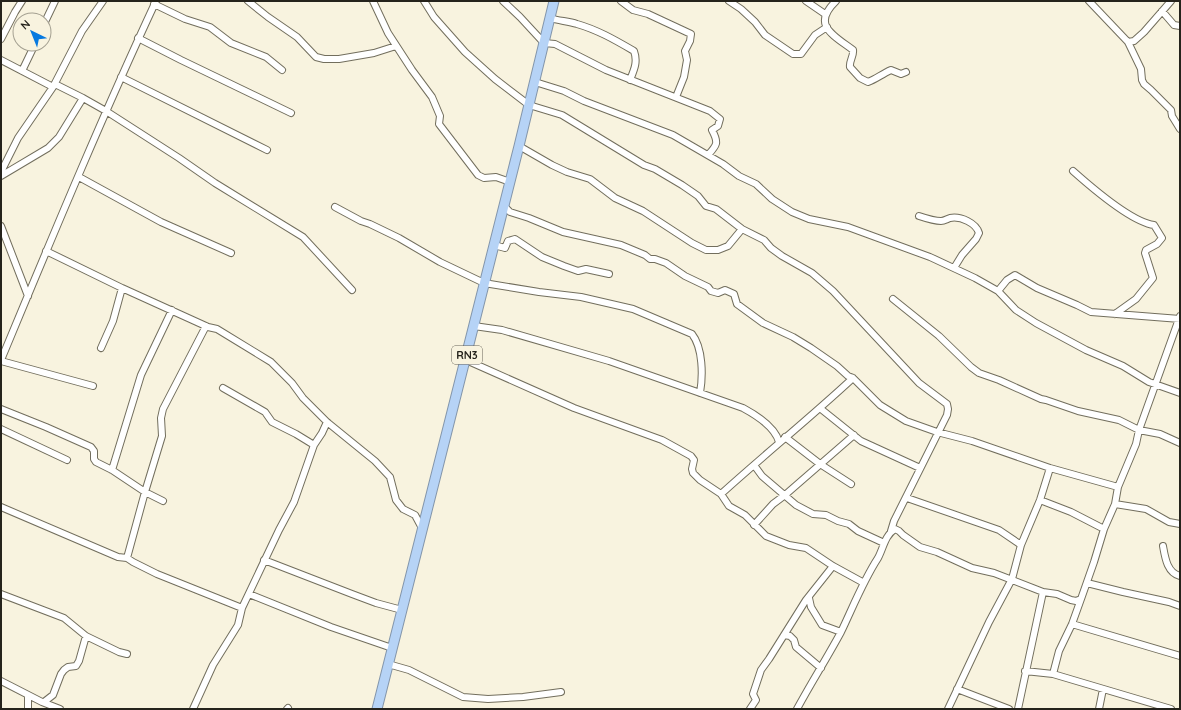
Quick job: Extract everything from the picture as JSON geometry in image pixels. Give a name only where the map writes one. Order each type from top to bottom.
[{"type":"highway","name":"RN3","points":[[377,709],[501,217],[507,209],[510,182],[535,82],[542,38],[550,18],[554,1]]},
{"type":"street","points":[[1,39],[22,1]]},
{"type":"street","points":[[50,12],[55,1]]},
{"type":"street","points":[[1,172],[18,138],[54,86],[82,31],[103,1]]},
{"type":"street","points":[[248,1],[297,37],[316,57],[324,59],[339,59],[374,53],[396,46]]},
{"type":"street","points":[[373,1],[388,33],[432,97],[440,116],[439,124],[478,176],[484,178],[496,176],[510,182]]},
{"type":"street","points":[[424,1],[434,17],[465,52],[495,80],[529,105],[562,115],[644,165],[655,169],[698,196],[706,206],[716,209],[742,229],[764,240],[771,248],[812,273],[833,291],[919,383],[947,404],[947,412],[907,498],[894,521],[880,554],[864,582],[841,632],[798,709]]},
{"type":"street","points":[[503,1],[542,38],[606,70],[676,97],[704,110],[710,111],[720,119],[718,126],[712,130],[717,139],[717,143],[708,155]]},
{"type":"street","points":[[620,1],[633,10],[648,14],[690,34],[690,41],[685,51],[686,60],[684,76],[676,97]]},
{"type":"street","points":[[729,1],[741,9],[755,22],[765,35],[793,54],[801,54],[815,35],[827,27]]},
{"type":"street","points":[[806,1],[825,14]]},
{"type":"street","points":[[836,1],[825,14],[824,19],[827,27],[835,36],[853,50],[854,54],[850,62],[850,67],[860,78],[868,82],[891,70],[901,74],[906,72]]},
{"type":"street","points":[[1090,1],[1128,42],[1141,69],[1144,84],[1171,110],[1172,116],[1180,129]]},
{"type":"street","points":[[1128,42],[1134,41],[1152,24],[1171,1]]},
{"type":"street","points":[[93,386],[1,361],[106,111],[155,2],[185,19],[210,27],[231,43],[266,57],[282,70]]},
{"type":"street","points":[[1162,11],[1174,25],[1180,26]]},
{"type":"street","points":[[550,18],[557,21],[578,24],[598,31],[634,51],[636,58],[635,68],[630,80]]},
{"type":"street","points":[[138,38],[198,69],[291,113]]},
{"type":"street","points":[[22,71],[31,52]]},
{"type":"street","points":[[1,60],[54,86],[83,98],[106,111],[215,183],[303,237],[352,290]]},
{"type":"street","points":[[121,77],[267,150]]},
{"type":"street","points":[[535,82],[564,91],[584,101],[673,135],[708,155],[739,176],[756,184],[772,199],[792,212],[809,219],[848,227],[930,257],[954,268],[998,291],[1016,310],[1036,323],[1086,350],[1122,366],[1149,382],[1180,393]]},
{"type":"street","points":[[1,176],[48,148],[59,137],[83,98]]},
{"type":"street","points":[[519,146],[552,165],[590,179],[615,198],[643,211],[692,243],[706,250],[718,250],[728,246],[742,229]]},
{"type":"street","points":[[1073,171],[1115,205],[1140,221],[1146,224],[1154,225],[1162,238],[1157,244],[1145,252],[1153,278],[1136,299],[1115,314]]},
{"type":"street","points":[[79,177],[161,222],[231,253]]},
{"type":"street","points":[[335,207],[361,221],[399,238],[440,262],[484,283],[581,297],[633,309],[692,334],[698,346],[701,366],[702,378],[700,393]]},
{"type":"street","points":[[507,209],[563,232],[621,245],[645,255],[650,259],[655,258],[685,276],[708,287],[711,291],[718,293],[725,290],[734,294],[737,304],[763,324],[793,337],[811,348],[837,366],[848,376],[853,378],[886,410],[906,421],[937,432],[972,441],[1050,468],[1118,487]]},
{"type":"street","points":[[919,216],[942,221],[951,218],[958,218],[975,225],[978,228],[979,233],[976,239],[962,255],[954,268]]},
{"type":"street","points":[[1,226],[28,296]]},
{"type":"street","points":[[494,245],[505,248],[508,241],[514,239],[542,257],[564,266],[578,271],[586,269],[609,274]]},
{"type":"street","points":[[46,251],[122,288],[206,326],[217,329],[271,362],[327,422],[375,461],[390,477],[396,500],[403,509],[415,516],[422,528]]},
{"type":"street","points":[[998,291],[1007,280],[1015,275],[1037,288],[1091,312],[1180,318],[1139,430],[1136,444],[1118,487],[1115,504],[1104,529],[1087,583],[1072,624],[1059,651],[1053,674]]},
{"type":"street","points":[[101,348],[113,320],[122,288]]},
{"type":"street","points":[[893,299],[940,336],[980,374],[999,380],[1041,399],[1078,411],[1119,420],[1139,430],[1160,434],[1180,443]]},
{"type":"street","points":[[112,470],[141,376],[172,310]]},
{"type":"street","points":[[127,558],[162,436],[161,418],[163,409],[206,326]]},
{"type":"street","points":[[474,326],[502,330],[609,361],[743,408],[752,413],[777,434],[779,442]]},
{"type":"street","points":[[466,360],[581,410],[662,440],[691,456],[694,460],[692,469],[693,473],[700,480],[721,494],[729,506],[745,515],[766,536],[789,545],[806,548],[833,566],[864,582]]},
{"type":"street","points":[[721,494],[779,442],[821,409],[853,378]]},
{"type":"street","points":[[223,388],[261,409],[272,422],[314,445]]},
{"type":"street","points":[[1,409],[46,426],[91,447],[94,451],[94,461],[112,470],[145,492],[163,501]]},
{"type":"street","points":[[821,409],[862,441],[920,468]]},
{"type":"street","points":[[193,709],[213,665],[238,625],[242,608],[264,560],[294,502],[314,445],[327,422]]},
{"type":"street","points":[[1,429],[67,460]]},
{"type":"street","points":[[754,525],[772,504],[785,496],[854,435]]},
{"type":"street","points":[[785,437],[820,464],[851,484]]},
{"type":"street","points":[[754,465],[762,476],[796,505],[813,514],[826,516],[849,524],[858,531],[884,543]]},
{"type":"street","points":[[948,709],[1012,579],[1021,545],[1040,500],[1050,468]]},
{"type":"street","points":[[907,498],[999,530],[1021,545]]},
{"type":"street","points":[[1040,500],[1071,512],[1104,529]]},
{"type":"street","points":[[1115,504],[1146,509],[1168,522],[1180,524]]},
{"type":"street","points":[[1,507],[118,557],[127,558],[158,574],[242,608]]},
{"type":"street","points":[[891,531],[897,529],[920,547],[937,552],[972,568],[994,573],[1043,592],[1058,594],[1070,600],[1076,601],[1081,599]]},
{"type":"street","points":[[1163,546],[1171,571],[1180,576]]},
{"type":"street","points":[[264,560],[339,590],[402,610]]},
{"type":"street","points":[[750,709],[756,700],[753,694],[761,670],[806,600],[833,566]]},
{"type":"street","points":[[1087,583],[1169,602],[1180,606]]},
{"type":"street","points":[[1018,709],[1043,592]]},
{"type":"street","points":[[1,594],[64,618],[86,636],[119,652],[127,654]]},
{"type":"street","points":[[249,594],[331,627],[392,648]]},
{"type":"street","points":[[809,598],[811,608],[822,625],[841,632]]},
{"type":"street","points":[[1072,624],[1180,656]]},
{"type":"street","points":[[784,635],[790,636],[794,640],[796,647],[821,668]]},
{"type":"street","points":[[52,706],[53,695],[61,674],[68,667],[76,666],[80,662],[86,636]]},
{"type":"street","points":[[388,664],[409,670],[463,698],[495,699],[561,692]]},
{"type":"street","points":[[1025,671],[1053,674],[1103,689],[1149,706],[1171,709]]},
{"type":"street","points":[[1,681],[60,709]]},
{"type":"street","points":[[957,689],[1009,709]]},
{"type":"street","points":[[1099,709],[1103,689]]},
{"type":"street","points":[[28,695],[28,708]]},
{"type":"street","points":[[44,702],[53,695]]},
{"type":"street","points":[[28,708],[36,698]]}]
